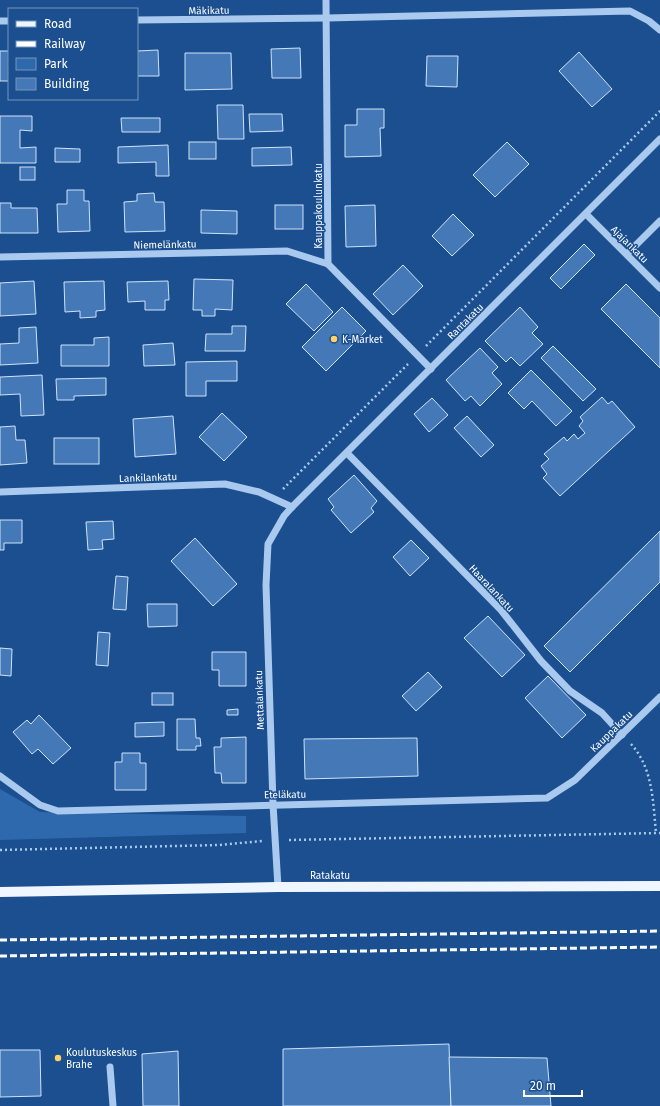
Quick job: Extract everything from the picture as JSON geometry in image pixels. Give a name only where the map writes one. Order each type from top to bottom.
[{"type":"main road","name":"Ratakatu","points":[[0,892],[278,887],[660,886]]},
{"type":"street","name":"Kauppakoulunkatu","points":[[326,0],[328,264]]},
{"type":"street","name":"Mäkikatu","points":[[138,20],[630,12],[649,21],[660,30]]},
{"type":"street","name":"Rantakatu","points":[[284,516],[660,139]]},
{"type":"street","name":"Ajajankatu","points":[[586,214],[660,288]]},
{"type":"street","points":[[626,254],[660,221]]},
{"type":"street","name":"Niemelänkatu","points":[[0,257],[287,251],[328,264]]},
{"type":"street","points":[[328,264],[431,370]]},
{"type":"street","name":"Haaralankatu","points":[[347,453],[501,610],[541,661],[570,691],[602,713],[622,735]]},
{"type":"street","name":"Lankilankatu","points":[[0,492],[225,484],[259,492],[292,507]]},
{"type":"street","name":"Mettalankatu","points":[[278,887],[273,804],[266,585],[268,544],[284,516]]},
{"type":"street","name":"Kauppakatu","points":[[575,780],[660,697]]},
{"type":"street","name":"Eteläkatu","points":[[0,776],[40,804],[58,811],[273,804],[547,798],[575,780]]},
{"type":"street","points":[[110,1067],[113,1106]]},
{"type":"path","points":[[274,498],[660,111]]},
{"type":"path","points":[[0,850],[219,845],[275,840],[658,833],[648,774],[639,754],[622,735]]},
{"type":"green space","points":[[0,789],[40,812],[246,816],[246,833],[0,840]]},
{"type":"building","points":[[300,48],[301,78],[272,78],[271,49]]},
{"type":"building","points":[[158,50],[159,76],[138,76],[138,51]]},
{"type":"building","points":[[0,51],[8,51],[8,81],[0,81]]},
{"type":"building","points":[[579,52],[612,89],[592,107],[559,71]]},
{"type":"building","points":[[185,53],[231,53],[232,89],[185,90]]},
{"type":"building","points":[[427,56],[458,56],[457,87],[426,86]]},
{"type":"building","points":[[217,105],[243,105],[244,139],[218,139]]},
{"type":"building","points":[[357,109],[384,109],[384,128],[380,128],[381,156],[345,157],[345,125],[357,125]]},
{"type":"building","points":[[249,114],[282,114],[283,131],[250,132]]},
{"type":"building","points":[[0,116],[32,116],[32,131],[20,130],[20,148],[36,147],[36,163],[0,163]]},
{"type":"building","points":[[121,118],[160,118],[160,132],[122,132]]},
{"type":"building","points":[[189,142],[216,142],[216,159],[189,159]]},
{"type":"building","points":[[507,142],[529,164],[495,197],[473,175]]},
{"type":"building","points":[[168,145],[169,176],[156,176],[156,162],[118,163],[118,147]]},
{"type":"building","points":[[291,147],[292,165],[252,166],[252,148]]},
{"type":"building","points":[[55,148],[80,149],[80,162],[55,162]]},
{"type":"building","points":[[20,167],[35,167],[35,180],[20,180]]},
{"type":"building","points":[[67,190],[84,190],[84,201],[89,201],[90,231],[58,232],[57,204],[67,204]]},
{"type":"building","points":[[154,193],[155,202],[164,202],[165,231],[125,232],[124,202],[137,201],[137,194]]},
{"type":"building","points":[[0,203],[11,203],[11,208],[37,208],[38,233],[0,233]]},
{"type":"building","points":[[275,205],[303,205],[303,229],[275,229]]},
{"type":"building","points":[[375,205],[376,246],[346,247],[345,206]]},
{"type":"building","points":[[201,210],[237,211],[237,234],[201,233]]},
{"type":"building","points":[[453,214],[474,235],[452,256],[432,236]]},
{"type":"building","points":[[584,244],[595,255],[561,289],[550,278]]},
{"type":"building","points":[[403,265],[423,286],[393,315],[373,294]]},
{"type":"building","points":[[194,279],[233,280],[232,310],[215,309],[215,316],[202,316],[202,310],[193,310]]},
{"type":"building","points":[[34,281],[36,314],[0,316],[0,283]]},
{"type":"building","points":[[104,281],[105,310],[96,311],[96,317],[80,318],[80,311],[65,312],[64,282]]},
{"type":"building","points":[[168,281],[169,300],[165,300],[165,310],[145,310],[145,301],[128,302],[127,282]]},
{"type":"building","points":[[306,284],[333,312],[314,331],[286,304]]},
{"type":"building","points":[[626,284],[660,318],[660,368],[601,309]]},
{"type":"building","name":"K-Market","points":[[342,307],[366,331],[326,371],[302,347]]},
{"type":"building","points":[[520,307],[538,327],[532,333],[543,344],[520,366],[511,357],[506,362],[485,341]]},
{"type":"building","points":[[232,326],[246,326],[245,351],[205,351],[206,334],[232,334]]},
{"type":"building","points":[[36,327],[38,363],[0,365],[0,344],[19,343],[19,328]]},
{"type":"building","points":[[109,337],[109,366],[61,366],[61,345],[94,345],[94,338]]},
{"type":"building","points":[[173,343],[175,365],[144,366],[143,345]]},
{"type":"building","points":[[553,346],[596,389],[583,401],[541,358]]},
{"type":"building","points":[[480,348],[498,367],[492,373],[502,384],[480,406],[471,396],[465,401],[446,380]]},
{"type":"building","points":[[237,361],[237,381],[206,381],[206,396],[186,396],[186,362]]},
{"type":"building","points":[[531,370],[572,411],[556,426],[532,401],[524,409],[508,393]]},
{"type":"building","points":[[42,375],[44,415],[21,416],[20,394],[0,395],[0,377]]},
{"type":"building","points":[[106,378],[106,395],[74,396],[74,400],[57,400],[56,379]]},
{"type":"building","points":[[602,397],[608,404],[612,401],[635,427],[560,496],[543,478],[547,474],[541,466],[549,459],[544,454],[564,437],[567,441],[574,434],[578,439],[585,433],[579,426],[583,421],[580,417]]},
{"type":"building","points":[[432,398],[448,415],[429,432],[414,414]]},
{"type":"building","points":[[222,413],[247,437],[224,461],[199,437]]},
{"type":"building","points":[[173,416],[176,454],[135,457],[133,419]]},
{"type":"building","points":[[467,416],[494,445],[481,457],[454,428]]},
{"type":"building","points":[[15,426],[16,440],[25,440],[27,463],[0,465],[0,427]]},
{"type":"building","points":[[54,438],[99,438],[99,464],[54,464]]},
{"type":"building","points":[[354,475],[377,501],[371,508],[374,512],[351,533],[331,510],[334,507],[328,499]]},
{"type":"building","points":[[0,520],[22,520],[22,543],[4,543],[4,550],[0,550]]},
{"type":"building","points":[[113,521],[114,539],[102,540],[103,549],[88,550],[86,522]]},
{"type":"building","points":[[660,531],[660,582],[570,672],[544,646]]},
{"type":"building","points":[[195,538],[237,584],[213,606],[171,561]]},
{"type":"building","points":[[411,540],[429,558],[410,576],[393,557]]},
{"type":"building","points":[[116,576],[128,577],[126,610],[113,609]]},
{"type":"building","points":[[147,604],[177,604],[177,626],[148,627]]},
{"type":"building","points":[[488,616],[525,655],[502,677],[464,638]]},
{"type":"building","points":[[98,632],[110,633],[108,666],[96,665]]},
{"type":"building","points":[[0,648],[12,649],[11,676],[0,675]]},
{"type":"building","points":[[212,652],[246,652],[246,686],[219,686],[219,670],[212,670]]},
{"type":"building","points":[[428,672],[442,687],[416,711],[402,696]]},
{"type":"building","points":[[548,676],[586,715],[562,738],[525,698]]},
{"type":"building","points":[[152,693],[173,693],[173,705],[152,705]]},
{"type":"building","points":[[238,709],[238,715],[227,715],[227,710]]},
{"type":"building","points":[[39,715],[71,748],[53,764],[38,749],[32,754],[13,732],[27,720],[31,724]]},
{"type":"building","points":[[177,719],[195,719],[196,738],[200,738],[201,746],[196,746],[196,750],[177,750]]},
{"type":"building","points":[[164,722],[164,736],[135,737],[135,723]]},
{"type":"building","points":[[246,737],[246,783],[222,783],[221,773],[215,773],[214,747],[221,747],[221,738]]},
{"type":"building","points":[[417,738],[418,776],[305,779],[304,739]]},
{"type":"building","points":[[122,753],[140,753],[140,763],[146,763],[146,790],[115,790],[115,762],[122,762]]},
{"type":"building","points":[[449,1044],[451,1106],[283,1106],[283,1049]]},
{"type":"building","points":[[0,1050],[40,1050],[41,1096],[0,1097]]},
{"type":"building","points":[[178,1051],[179,1106],[143,1106],[142,1054]]},
{"type":"building","points":[[449,1057],[547,1058],[551,1106],[451,1106]]},
{"type":"railway","points":[[0,940],[660,931]]},
{"type":"railway","points":[[0,956],[660,947]]},
{"type":"place","name":"K-Market","points":[[334,339]]},
{"type":"place","name":"Koulutuskeskus Brahe","points":[[58,1058]]}]
